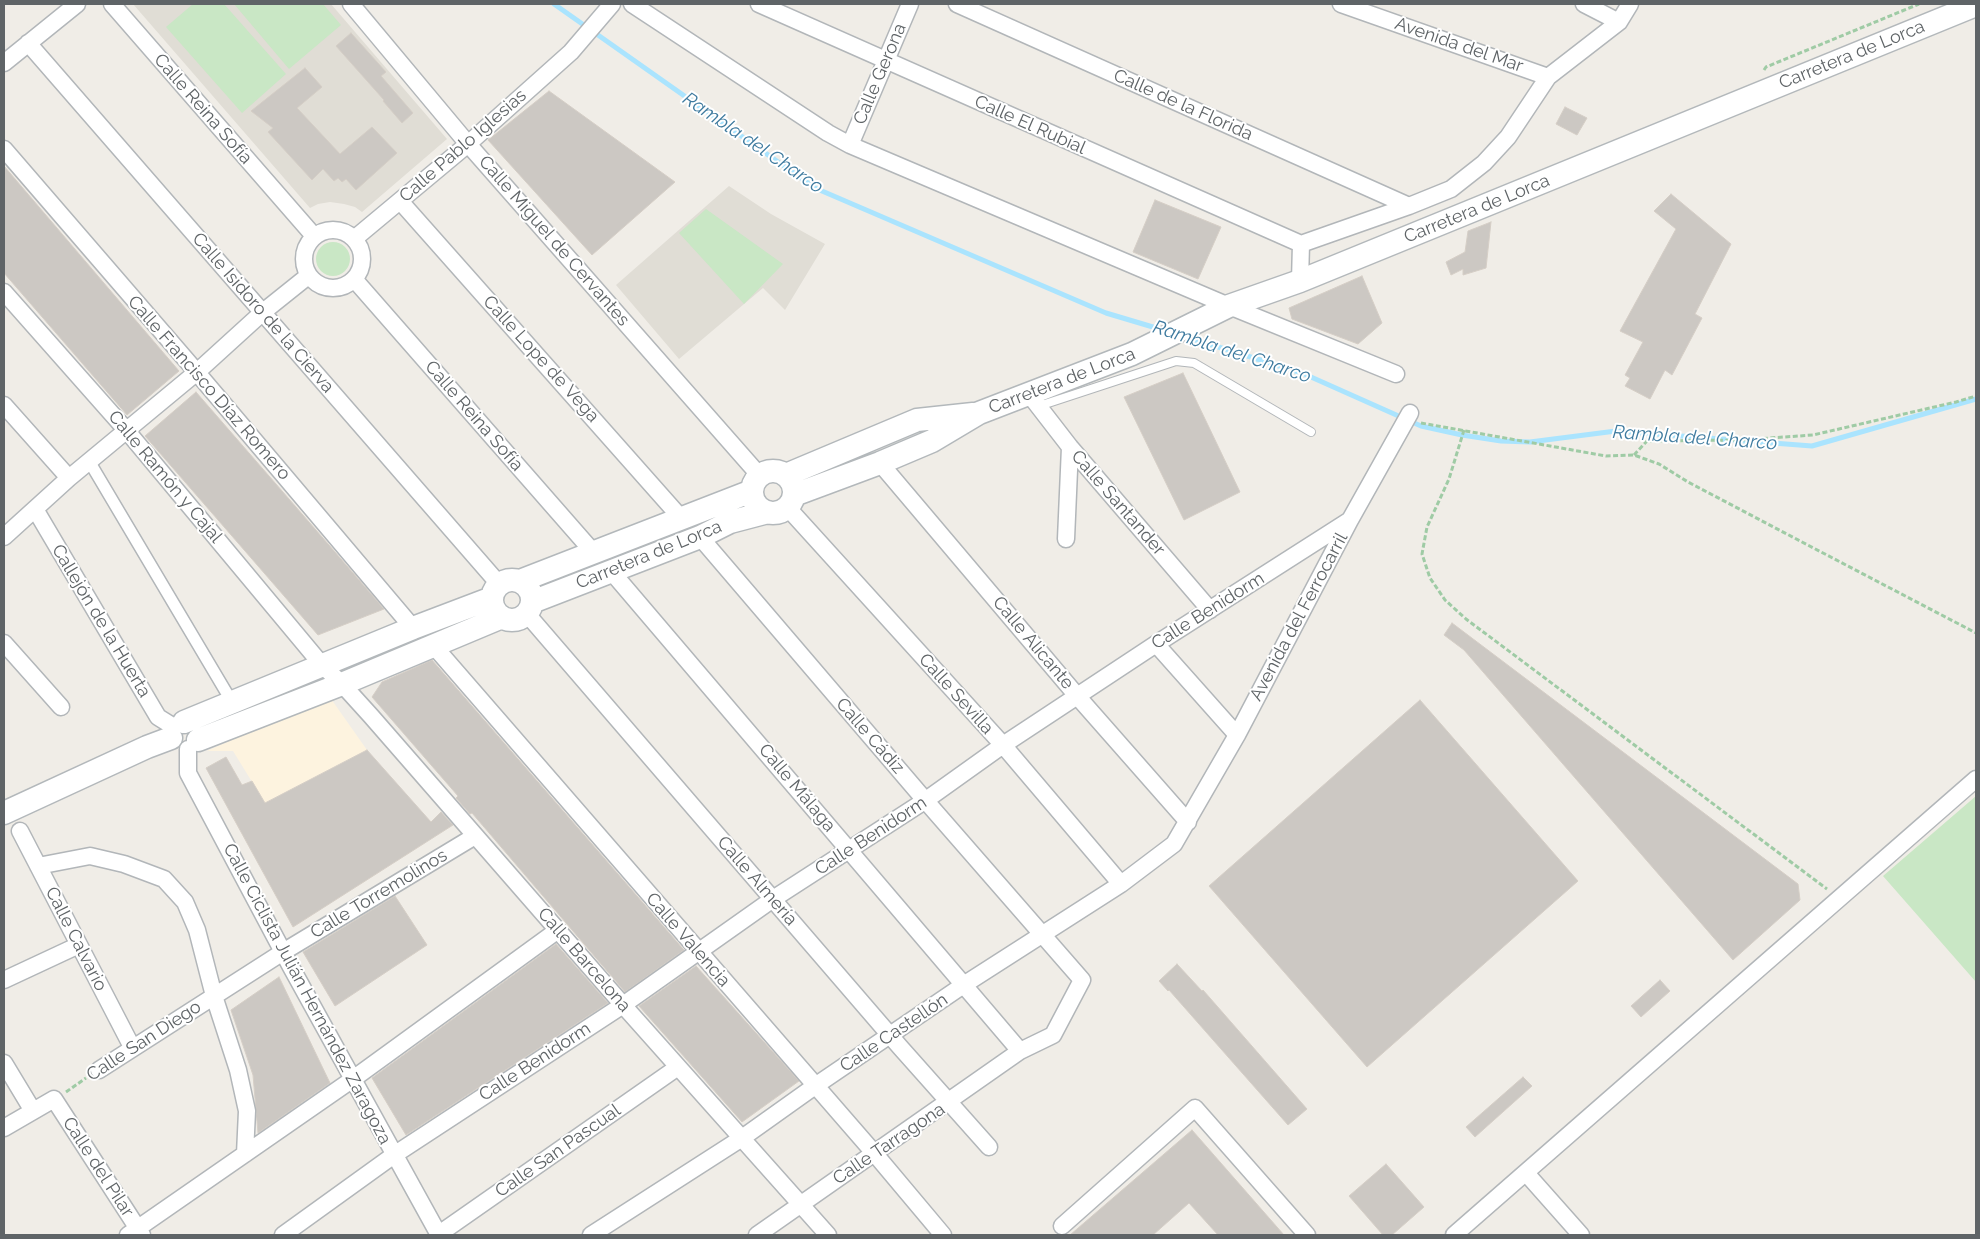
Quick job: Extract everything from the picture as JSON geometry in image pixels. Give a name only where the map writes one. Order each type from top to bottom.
[{"type":"main road","name":"Carretera de Lorca","points":[[503,595],[517,620],[530,608],[611,571],[700,537],[784,497],[917,420],[978,413],[1034,400],[1223,309],[1300,281],[1976,4]]},
{"type":"main road","name":"Carretera de Lorca","points":[[784,497],[880,463],[932,441],[978,413]]},
{"type":"main road","name":"Carretera de Lorca","points":[[183,735],[232,702],[413,628],[503,595],[594,552],[681,518],[756,483],[765,472],[775,471],[784,497]]},
{"type":"main road","points":[[756,483],[753,498],[758,506],[784,497]]},
{"type":"main road","points":[[503,595],[531,591],[530,608]]},
{"type":"main road","name":"Carretera de Lorca","points":[[183,735],[342,684],[433,645],[503,595]]},
{"type":"main road","points":[[4,813],[147,746],[183,735]]},
{"type":"street","points":[[4,63],[77,4]]},
{"type":"street","name":"Calle Reina Sofía","points":[[112,4],[314,236]]},
{"type":"street","name":"Calle Miguel de Cervantes","points":[[351,4],[756,483]]},
{"type":"street","name":"Calle Pablo Iglesias","points":[[354,238],[468,144],[571,52],[612,4]]},
{"type":"street","points":[[632,4],[828,133],[850,145],[1223,309],[1396,374]]},
{"type":"street","name":"Calle El Rubial","points":[[759,4],[1301,244]]},
{"type":"street","name":"Calle Gerona","points":[[850,145],[887,62],[910,4]]},
{"type":"street","name":"Calle de la Florida","points":[[957,4],[1409,206]]},
{"type":"street","name":"Avenida del Mar","points":[[1341,4],[1548,77]]},
{"type":"street","points":[[1584,4],[1619,22]]},
{"type":"street","points":[[1300,281],[1301,244],[1409,206],[1451,189],[1484,163],[1508,137],[1548,77],[1619,22],[1630,4]]},
{"type":"street","name":"Calle Isidoro de la Cierva","points":[[28,43],[262,312],[503,595]]},
{"type":"street","name":"Calle Francisco Díaz Romero","points":[[4,149],[197,372],[413,628]]},
{"type":"street","name":"Calle Lope de Vega","points":[[400,201],[681,518]]},
{"type":"street","points":[[335,229],[345,232],[354,238],[359,246],[362,259],[360,271],[354,279],[345,285],[330,288],[319,285],[308,276],[304,267],[303,257],[306,247],[314,236],[325,230],[335,229]]},
{"type":"street","points":[[4,537],[69,478],[197,372],[262,312],[308,276]]},
{"type":"street","name":"Calle Reina Sofía","points":[[354,279],[594,552]]},
{"type":"street","name":"Calle Ramón y Cajal","points":[[4,292],[127,431],[322,665]]},
{"type":"street","name":"Calle Santander","points":[[1034,400],[1070,447],[1210,610]]},
{"type":"street","points":[[4,404],[69,478]]},
{"type":"street","name":"Avenida del Ferrocarril","points":[[1188,822],[1237,735],[1350,520],[1410,413]]},
{"type":"street","points":[[1066,538],[1070,447]]},
{"type":"street","points":[[89,461],[232,702]]},
{"type":"street","name":"Calle Alicante","points":[[880,463],[1078,697],[1188,822]]},
{"type":"street","name":"Calle Sevilla","points":[[784,497],[1003,745],[1121,884]]},
{"type":"street","name":"Callejón de la Huerta","points":[[35,509],[158,717],[183,735]]},
{"type":"street","name":"Calle Benidorm","points":[[283,1235],[394,1155],[623,1005],[774,899],[926,800],[1003,745],[1156,644],[1350,520]]},
{"type":"street","name":"Calle Cádiz","points":[[700,537],[1041,935]]},
{"type":"street","name":"Calle Málaga","points":[[611,571],[965,984],[1020,1051]]},
{"type":"street","name":"Calle Almería","points":[[530,608],[890,1036],[989,1146]]},
{"type":"street","points":[[4,642],[61,707]]},
{"type":"street","points":[[1156,644],[1237,735]]},
{"type":"street","name":"Calle Valencia","points":[[433,645],[875,1154],[943,1235]]},
{"type":"street","points":[[322,665],[342,684]]},
{"type":"street","name":"Calle Barcelona","points":[[342,684],[623,1005],[828,1235]]},
{"type":"street","name":"Calle Ciclista Julián Hernández Zaragoza","points":[[183,735],[188,773],[283,952],[439,1235]]},
{"type":"street","points":[[1454,1235],[1976,779]]},
{"type":"street","name":"Calle Castellón","points":[[591,1235],[742,1138],[965,984],[1121,884],[1174,844],[1188,822]]},
{"type":"street","name":"Calle Calvario","points":[[20,831],[132,1048]]},
{"type":"street","name":"Calle Torremolinos","points":[[283,952],[475,836]]},
{"type":"street","points":[[38,866],[90,856],[124,864],[164,879],[185,902],[197,930],[214,996],[238,1070],[247,1111],[245,1154]]},
{"type":"street","points":[[136,1233],[558,930]]},
{"type":"street","name":"Calle Tarragona","points":[[757,1235],[1020,1051],[1053,1035],[1082,980],[1041,935]]},
{"type":"street","points":[[4,980],[79,945]]},
{"type":"street","name":"Calle San Diego","points":[[99,1070],[283,952]]},
{"type":"street","points":[[4,1063],[33,1111]]},
{"type":"street","name":"Calle San Pascual","points":[[439,1235],[678,1067]]},
{"type":"street","points":[[4,1128],[54,1099]]},
{"type":"street","name":"Calle del Pilar","points":[[54,1099],[136,1233]]},
{"type":"street","points":[[1063,1232],[1195,1108],[1307,1235]]},
{"type":"street","points":[[1526,1173],[1581,1235]]},
{"type":"lane","points":[[1034,400],[1176,361],[1194,363],[1311,432]]},
{"type":"path","points":[[1634,455],[1647,441],[1741,440],[1813,435],[1976,396]]},
{"type":"path","points":[[1410,413],[1421,423],[1606,456],[1634,455],[1659,464],[1688,482],[1976,633]]},
{"type":"path","points":[[1464,430],[1449,478],[1428,526],[1422,554],[1430,578],[1444,600],[1466,619],[1840,898]]},
{"type":"path","name":"Calle San Diego","points":[[54,1099],[99,1070]]},
{"type":"shaded area","points":[[133,4],[331,4],[447,139],[362,212],[355,207],[330,202],[318,204],[310,208]]},
{"type":"shaded area","points":[[729,186],[771,214],[825,244],[785,310],[763,288],[679,359],[616,285]]},
{"type":"shaded area","points":[[329,696],[367,750],[265,803],[233,751],[207,751]]},
{"type":"green space","points":[[193,4],[224,4],[286,74],[242,113],[166,27]]},
{"type":"green space","points":[[234,4],[323,4],[341,25],[289,69]]},
{"type":"green space","points":[[706,209],[783,264],[744,304],[679,233]]},
{"type":"green space","points":[[333,242],[340,243],[345,247],[349,252],[349,266],[345,271],[340,275],[333,276],[326,275],[321,271],[317,266],[316,259],[317,252],[321,247],[326,243]]},
{"type":"green space","points":[[1976,796],[1976,982],[1883,876]]},
{"type":"building","points":[[351,33],[386,72],[381,76],[413,113],[402,123],[336,46]]},
{"type":"building","points":[[305,68],[322,87],[297,108],[340,154],[372,127],[397,153],[356,190],[346,179],[342,182],[338,178],[334,181],[323,169],[312,180],[268,132],[273,128],[251,111]]},
{"type":"building","points":[[549,91],[675,182],[592,255],[488,140]]},
{"type":"building","points":[[1565,107],[1587,118],[1577,135],[1556,124]]},
{"type":"building","points":[[4,166],[179,371],[127,415],[4,273]]},
{"type":"building","points":[[1671,194],[1731,244],[1695,314],[1702,318],[1672,375],[1665,370],[1650,399],[1625,386],[1630,378],[1625,375],[1643,342],[1620,331],[1676,229],[1654,211]]},
{"type":"building","points":[[1155,200],[1221,227],[1198,279],[1133,252]]},
{"type":"building","points":[[1491,222],[1486,268],[1463,275],[1463,269],[1451,275],[1446,262],[1465,252],[1468,231]]},
{"type":"building","points":[[1362,276],[1382,323],[1358,344],[1292,319],[1289,308]]},
{"type":"building","points":[[1183,373],[1240,492],[1184,520],[1124,397]]},
{"type":"building","points":[[196,392],[384,609],[318,635],[145,436]]},
{"type":"building","points":[[1452,623],[1798,884],[1800,900],[1733,960],[1464,650],[1444,635]]},
{"type":"building","points":[[432,660],[684,950],[625,992],[472,813],[470,814],[456,798],[458,796],[372,697],[382,682]]},
{"type":"building","points":[[1420,700],[1578,881],[1367,1067],[1209,886]]},
{"type":"building","points":[[367,750],[431,822],[441,812],[453,825],[293,927],[206,768],[226,757],[242,785],[252,781],[265,803]]},
{"type":"building","points":[[395,896],[427,945],[335,1006],[303,952]]},
{"type":"building","points":[[556,944],[608,1003],[406,1135],[372,1078]]},
{"type":"building","points":[[1177,964],[1203,990],[1307,1109],[1288,1125],[1159,981]]},
{"type":"building","points":[[696,966],[799,1081],[742,1122],[639,1006]]},
{"type":"building","points":[[279,977],[330,1083],[258,1133],[253,1075],[231,1010]]},
{"type":"building","points":[[1660,980],[1670,991],[1641,1017],[1631,1006]]},
{"type":"building","points":[[1523,1077],[1532,1086],[1475,1137],[1466,1127]]},
{"type":"building","points":[[1192,1130],[1284,1235],[1218,1235],[1189,1203],[1153,1235],[1070,1235]]},
{"type":"building","points":[[1386,1164],[1424,1207],[1392,1235],[1383,1235],[1349,1196]]},
{"type":"waterway","name":"Rambla del Charco","points":[[554,4],[815,188],[1106,313],[1163,330]]},
{"type":"waterway","name":"Rambla del Charco","points":[[1183,336],[1302,373],[1421,426],[1501,441],[1530,442],[1616,431],[1812,446],[1976,399]]}]
